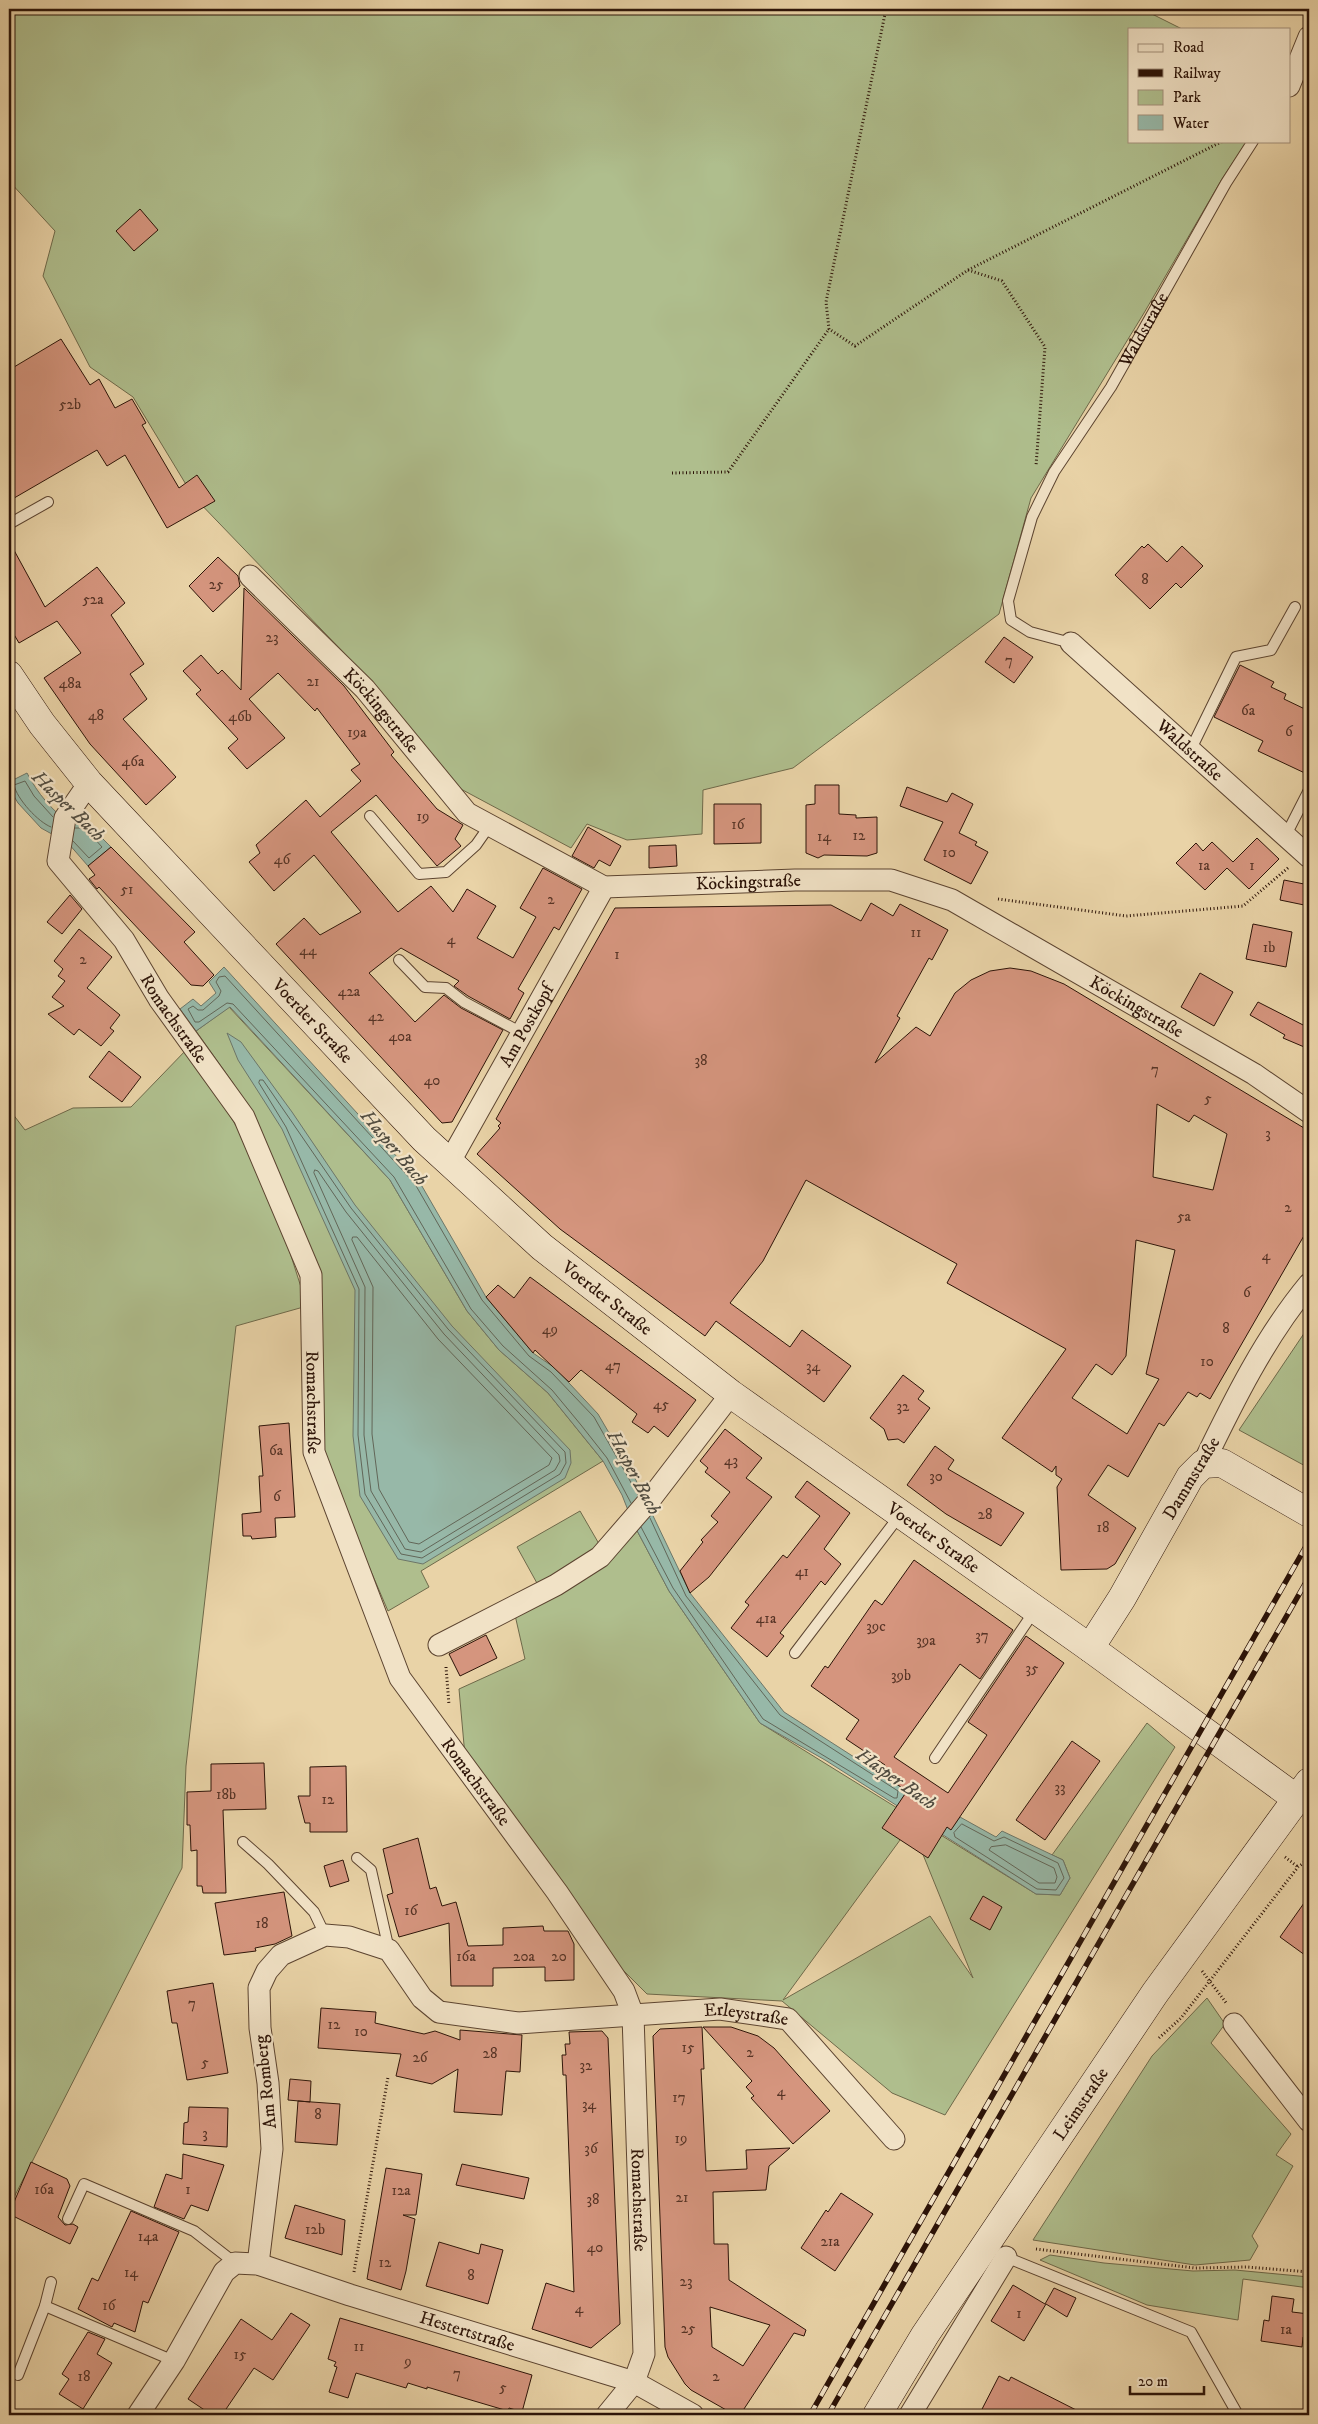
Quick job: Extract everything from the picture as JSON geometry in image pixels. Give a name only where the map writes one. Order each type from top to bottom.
[{"type":"main road","name":"Voerder Straße","points":[[9,675],[42,724],[89,782],[449,1163],[542,1247],[731,1394],[1090,1648],[1305,1795]]},
{"type":"main road","points":[[1204,1464],[1222,1463],[1309,1513]]},
{"type":"main road","name":"Dammstraße","points":[[1090,1648],[1122,1598],[1190,1477],[1204,1464]]},
{"type":"main road","name":"Leimstraße","points":[[877,2415],[909,2360],[995,2253],[1185,1952],[1305,1795]]},
{"type":"street","points":[[1290,84],[1309,37]]},
{"type":"street","name":"Köckingstraße","points":[[250,576],[365,689],[467,813],[604,887],[795,880],[891,880],[952,900],[1254,1074],[1309,1112]]},
{"type":"street","name":"Waldstraße","points":[[1071,643],[1307,856]]},
{"type":"street","name":"Romachstraße","points":[[89,782],[65,818],[58,861],[124,940],[159,999],[244,1117],[311,1275],[314,1452],[400,1678],[453,1753],[557,1892],[624,1991],[633,2015],[644,2354],[634,2382],[607,2415]]},
{"type":"street","name":"Am Postkopf","points":[[449,1163],[604,887]]},
{"type":"street","name":"Dammstraße","points":[[1204,1464],[1234,1402],[1280,1324],[1309,1284]]},
{"type":"street","points":[[439,1645],[556,1585],[600,1557],[652,1497],[731,1394]]},
{"type":"street","points":[[325,1935],[348,1937],[389,1950],[422,1998],[440,2012],[518,2023],[633,2015]]},
{"type":"street","name":"Am Romberg","points":[[258,2264],[272,2149],[268,2083],[260,2028],[259,1988],[267,1971],[281,1955],[325,1935]]},
{"type":"street","name":"Erleystraße","points":[[633,2015],[720,2009],[788,2019],[894,2139]]},
{"type":"street","points":[[1234,2024],[1309,2121]]},
{"type":"street","name":"Leimstraße","points":[[910,2415],[995,2253]]},
{"type":"street","points":[[138,2415],[174,2361],[224,2272],[235,2263]]},
{"type":"street","name":"Hestertstraße","points":[[235,2263],[258,2264],[350,2295],[634,2382],[693,2415]]},
{"type":"lane","name":"Waldstraße","points":[[1071,643],[1030,632],[1011,620],[1008,601],[1032,517],[1054,472],[1111,387],[1226,183],[1252,142]]},
{"type":"lane","points":[[9,524],[48,502]]},
{"type":"lane","points":[[1190,751],[1236,657],[1271,650],[1295,607]]},
{"type":"lane","points":[[1285,837],[1309,790]]},
{"type":"lane","points":[[370,816],[419,874],[446,872],[476,845],[490,825]]},
{"type":"lane","points":[[399,960],[426,986],[446,988],[464,1002],[522,1033]]},
{"type":"lane","points":[[795,1653],[901,1513]]},
{"type":"lane","points":[[935,1758],[1035,1609]]},
{"type":"lane","points":[[243,1842],[268,1864],[314,1912],[325,1935]]},
{"type":"lane","points":[[357,1858],[371,1870],[389,1950]]},
{"type":"lane","points":[[68,2219],[84,2184],[194,2231],[235,2263]]},
{"type":"lane","points":[[995,2253],[1191,2332],[1238,2415]]},
{"type":"lane","points":[[18,2374],[45,2306],[51,2282]]},
{"type":"lane","points":[[45,2306],[174,2361]]},
{"type":"path","points":[[672,473],[728,472],[829,329],[826,302],[886,9]]},
{"type":"path","points":[[829,329],[855,346],[968,270],[1221,142]]},
{"type":"path","points":[[968,270],[1002,281],[1045,347],[1036,467]]},
{"type":"path","points":[[991,897],[1126,916],[1243,906],[1307,856]]},
{"type":"path","points":[[439,1645],[448,1672],[449,1708]]},
{"type":"path","points":[[1181,2018],[1298,1867],[1309,1858]]},
{"type":"path","points":[[1185,1952],[1225,2000],[1234,2024]]},
{"type":"path","points":[[350,2295],[388,2077]]},
{"type":"path","points":[[1028,2248],[1195,2268],[1247,2267],[1308,2272]]},
{"type":"green space","points":[[9,9],[1142,9],[1180,28],[1128,28],[1128,142],[1246,142],[1222,179],[1144,313],[1031,498],[999,614],[793,768],[703,790],[702,834],[627,840],[587,824],[571,848],[459,788],[371,681],[193,496],[133,397],[90,367],[43,276],[55,231],[9,181]]},
{"type":"green space","points":[[229,1007],[390,1180],[467,1311],[499,1350],[548,1393],[603,1461],[421,1571],[429,1587],[388,1611],[321,1455],[317,1293],[272,1158],[233,1083],[196,1031]]},
{"type":"green space","points":[[188,1048],[264,1171],[307,1306],[236,1326],[186,1766],[182,1868],[9,2207],[9,1109],[25,1130],[73,1108],[131,1107]]},
{"type":"green space","points":[[1309,1326],[1309,1468],[1239,1430]]},
{"type":"green space","points":[[580,1511],[602,1549],[538,1585],[517,1547]]},
{"type":"green space","points":[[633,1523],[669,1591],[760,1723],[1036,1894],[1060,1895],[1070,1878],[1063,1860],[1052,1855],[1147,1723],[1175,1747],[945,2115],[892,2093],[782,2001],[647,1994],[620,1967],[465,1756],[459,1689],[525,1659],[515,1615]],"holes":[[[911,1825],[973,1978],[930,1916],[783,2000]]]},
{"type":"green space","points":[[1207,1998],[1225,2024],[1211,2043],[1291,2134],[1276,2155],[1293,2166],[1252,2236],[1258,2246],[1250,2260],[1195,2265],[1033,2240],[1152,2056]]},
{"type":"green space","points":[[1050,2255],[1104,2263],[1193,2271],[1235,2270],[1309,2277],[1309,2288],[1243,2279],[1238,2320],[1147,2305],[1040,2260]]},
{"type":"water","points":[[27,773],[40,794],[63,818],[70,824],[86,822],[111,847],[88,866],[68,843],[41,828],[18,803],[9,788],[9,782]]},
{"type":"water","points":[[224,967],[419,1181],[486,1297],[533,1353],[555,1368],[598,1414],[633,1474],[690,1593],[784,1712],[907,1791],[902,1799],[951,1829],[960,1817],[996,1837],[1002,1831],[1063,1860],[1070,1878],[1060,1895],[1036,1894],[825,1760],[760,1723],[669,1591],[633,1523],[622,1495],[603,1461],[548,1393],[499,1350],[467,1311],[390,1180],[230,1007],[196,1031],[180,1009],[193,999],[201,1006],[216,993],[209,982]]},
{"type":"water","points":[[227,1033],[241,1042],[292,1112],[355,1205],[452,1326],[570,1450],[571,1463],[565,1478],[423,1564],[398,1559],[360,1496],[353,1436],[355,1290],[282,1129],[238,1060]]},
{"type":"building","points":[[140,209],[158,230],[134,251],[116,231]]},
{"type":"building","points":[[61,339],[90,385],[99,379],[115,408],[132,399],[146,423],[142,425],[179,488],[197,475],[215,501],[167,528],[125,455],[107,466],[97,450],[9,501],[9,370]]},
{"type":"building","points":[[9,541],[45,607],[97,567],[125,603],[111,615],[144,664],[130,674],[147,699],[123,719],[176,777],[146,805],[90,744],[44,678],[81,653],[57,621],[19,643],[9,626]]},
{"type":"building","points":[[1148,544],[1167,562],[1182,546],[1203,566],[1181,588],[1176,583],[1150,609],[1115,575],[1142,546],[1144,548]]},
{"type":"building","points":[[218,557],[238,576],[240,586],[213,612],[189,586]]},
{"type":"building","points":[[244,588],[344,686],[394,752],[391,755],[437,809],[463,825],[455,839],[461,846],[437,866],[376,795],[331,832],[398,912],[431,886],[453,912],[467,889],[496,906],[477,938],[513,958],[536,917],[520,908],[543,868],[582,889],[559,930],[554,927],[518,989],[524,993],[510,1019],[468,996],[454,986],[459,981],[401,948],[369,973],[415,1022],[444,995],[461,1008],[503,1030],[452,1122],[442,1123],[276,944],[304,918],[320,935],[361,912],[314,855],[274,891],[249,862],[260,853],[256,845],[306,800],[320,817],[361,781],[351,770],[360,764],[317,708],[315,711],[278,673],[249,699],[285,738],[247,769],[228,748],[238,739],[196,694],[201,690],[183,671],[201,655],[218,674],[222,670],[241,690]]},
{"type":"building","points":[[1004,637],[1033,657],[1014,683],[985,662]]},
{"type":"building","points":[[1240,665],[1274,682],[1271,687],[1286,694],[1284,699],[1309,711],[1309,775],[1258,751],[1263,741],[1214,717]]},
{"type":"building","points":[[815,785],[839,785],[839,814],[856,815],[856,818],[877,817],[877,853],[867,856],[824,855],[818,858],[806,853],[806,805],[815,804]]},
{"type":"building","points":[[907,787],[947,802],[952,793],[973,804],[959,833],[977,842],[975,845],[988,852],[971,884],[924,860],[943,822],[900,806]]},
{"type":"building","points":[[714,804],[761,804],[761,843],[714,844]]},
{"type":"building","points":[[588,827],[621,846],[610,866],[599,860],[594,868],[572,856]]},
{"type":"building","points":[[1257,838],[1279,859],[1249,889],[1227,868],[1205,890],[1176,863],[1196,843],[1203,851],[1212,842],[1233,862]]},
{"type":"building","points":[[676,845],[677,866],[649,868],[649,846]]},
{"type":"building","points":[[111,847],[195,932],[184,942],[214,975],[203,986],[191,985],[99,887],[97,889],[89,879],[95,875],[88,866]]},
{"type":"building","points":[[1284,880],[1309,885],[1309,906],[1280,900]]},
{"type":"building","points":[[70,895],[82,909],[62,934],[47,922]]},
{"type":"building","points":[[871,903],[893,916],[900,904],[948,930],[932,960],[929,958],[897,1016],[900,1018],[875,1063],[916,1027],[930,1036],[955,993],[971,980],[990,971],[1010,968],[1031,971],[1064,984],[1309,1131],[1309,1227],[1210,1399],[1200,1393],[1197,1397],[1188,1392],[1164,1426],[1159,1423],[1128,1477],[1108,1465],[1088,1495],[1136,1528],[1115,1564],[1107,1569],[1061,1570],[1057,1487],[1062,1479],[1056,1475],[1056,1466],[1052,1472],[1002,1438],[1066,1349],[947,1283],[957,1264],[806,1180],[763,1261],[730,1303],[790,1347],[802,1330],[851,1366],[824,1402],[716,1321],[705,1336],[560,1229],[477,1154],[500,1128],[498,1126],[501,1123],[496,1119],[615,908],[831,905],[861,921]],"holes":[[[1157,1104],[1189,1122],[1194,1115],[1227,1134],[1213,1190],[1153,1177]],[[1136,1240],[1175,1250],[1146,1374],[1159,1379],[1127,1434],[1072,1398],[1096,1364],[1112,1375],[1126,1356]]]},
{"type":"building","points":[[1253,924],[1292,932],[1286,967],[1246,959]]},
{"type":"building","points":[[79,929],[112,957],[87,988],[120,1015],[110,1028],[114,1031],[101,1046],[79,1029],[74,1035],[48,1014],[64,1006],[52,997],[65,981],[58,976],[63,969],[54,961]]},
{"type":"building","points":[[1200,973],[1233,992],[1214,1026],[1181,1007]]},
{"type":"building","points":[[1258,1002],[1309,1028],[1309,1049],[1283,1038],[1285,1035],[1250,1015]]},
{"type":"building","points":[[109,1051],[141,1077],[122,1102],[89,1077]]},
{"type":"building","points":[[530,1277],[696,1400],[668,1437],[654,1426],[648,1433],[632,1422],[637,1414],[581,1370],[569,1382],[535,1350],[533,1353],[486,1297],[498,1285],[514,1298]]},
{"type":"building","points":[[903,1375],[924,1391],[918,1399],[930,1408],[904,1443],[898,1439],[888,1440],[884,1429],[870,1418]]},
{"type":"building","points":[[289,1423],[295,1517],[275,1518],[276,1537],[252,1539],[251,1536],[243,1536],[242,1514],[261,1512],[259,1476],[263,1476],[259,1426]]},
{"type":"building","points":[[725,1429],[762,1458],[746,1478],[772,1497],[709,1577],[690,1593],[680,1571],[703,1542],[701,1540],[718,1522],[711,1516],[730,1492],[705,1472],[708,1468],[700,1461]]},
{"type":"building","points":[[935,1446],[954,1460],[948,1469],[1024,1513],[1001,1546],[946,1514],[907,1485]]},
{"type":"building","points":[[807,1481],[850,1513],[824,1549],[841,1564],[825,1585],[821,1581],[780,1633],[784,1636],[767,1657],[731,1628],[749,1605],[745,1602],[783,1555],[787,1558],[820,1516],[795,1497]]},
{"type":"building","points":[[914,1560],[1013,1630],[980,1679],[960,1664],[894,1757],[948,1793],[987,1735],[968,1722],[1026,1636],[1064,1663],[951,1830],[947,1827],[928,1858],[882,1828],[907,1791],[880,1773],[885,1765],[846,1739],[859,1720],[811,1686],[825,1666],[828,1668],[875,1600],[882,1605]]},
{"type":"building","points":[[486,1635],[497,1658],[460,1676],[449,1654]]},
{"type":"building","points":[[1072,1741],[1100,1761],[1045,1840],[1016,1820]]},
{"type":"building","points":[[264,1763],[266,1809],[223,1810],[226,1893],[203,1893],[202,1886],[197,1886],[197,1850],[191,1851],[190,1825],[187,1825],[187,1792],[211,1791],[211,1764]]},
{"type":"building","points":[[346,1766],[347,1832],[310,1832],[310,1823],[305,1823],[298,1796],[310,1796],[310,1767]]},
{"type":"building","points":[[418,1838],[430,1889],[436,1887],[442,1906],[456,1902],[468,1946],[503,1945],[503,1928],[543,1926],[544,1931],[568,1931],[574,1944],[574,1980],[545,1981],[545,1967],[493,1968],[493,1986],[451,1986],[449,1923],[399,1937],[387,1895],[393,1893],[383,1849]]},
{"type":"building","points":[[343,1860],[349,1881],[330,1887],[324,1866]]},
{"type":"building","points":[[284,1892],[292,1936],[275,1944],[255,1948],[256,1951],[224,1955],[215,1903]]},
{"type":"building","points":[[983,1896],[1002,1907],[990,1930],[970,1919]]},
{"type":"building","points":[[1309,1896],[1309,1958],[1280,1937]]},
{"type":"building","points":[[213,1983],[228,2073],[187,2080],[177,2023],[172,2023],[167,1991]]},
{"type":"building","points":[[321,2008],[376,2012],[375,2023],[424,2034],[435,2031],[460,2040],[460,2030],[522,2035],[520,2072],[506,2071],[502,2115],[454,2112],[458,2069],[432,2084],[396,2076],[401,2054],[318,2048]]},
{"type":"building","points":[[702,2027],[704,2069],[701,2069],[706,2171],[747,2169],[746,2150],[790,2148],[769,2166],[766,2190],[713,2192],[714,2244],[728,2244],[729,2280],[806,2330],[804,2336],[794,2333],[740,2415],[735,2415],[691,2390],[668,2357],[665,2347],[653,2036],[660,2029]],"holes":[[[710,2307],[770,2325],[743,2366],[712,2347]]]},
{"type":"building","points":[[703,2027],[731,2027],[758,2036],[774,2048],[830,2111],[793,2144],[751,2098],[754,2096],[746,2087],[752,2081]]},
{"type":"building","points":[[602,2031],[608,2038],[620,2324],[591,2348],[532,2329],[546,2283],[574,2292],[566,2075],[563,2075],[562,2055],[566,2055],[565,2044],[570,2044],[569,2032]]},
{"type":"building","points":[[290,2079],[311,2081],[310,2102],[288,2100]]},
{"type":"building","points":[[298,2101],[340,2104],[337,2145],[295,2142]]},
{"type":"building","points":[[189,2107],[228,2108],[227,2147],[183,2144],[184,2123],[188,2122]]},
{"type":"building","points":[[183,2154],[224,2165],[208,2211],[191,2205],[184,2219],[154,2207],[166,2174],[182,2179]]},
{"type":"building","points":[[31,2162],[67,2179],[70,2186],[58,2217],[65,2225],[73,2224],[78,2227],[70,2244],[9,2214]]},
{"type":"building","points":[[462,2164],[529,2178],[524,2199],[456,2185]]},
{"type":"building","points":[[386,2168],[422,2174],[416,2215],[403,2215],[415,2219],[401,2290],[367,2279]]},
{"type":"building","points":[[841,2193],[873,2214],[835,2271],[801,2248],[826,2210],[828,2212]]},
{"type":"building","points":[[295,2205],[345,2220],[342,2255],[285,2238]]},
{"type":"building","points":[[131,2211],[179,2232],[148,2303],[143,2301],[135,2332],[114,2323],[112,2327],[78,2309],[92,2278],[98,2281]]},
{"type":"building","points":[[439,2242],[479,2254],[481,2244],[503,2250],[488,2304],[426,2286]]},
{"type":"building","points":[[1013,2285],[1045,2304],[1054,2288],[1076,2298],[1067,2317],[1046,2304],[1024,2341],[991,2321]]},
{"type":"building","points":[[1272,2296],[1294,2299],[1292,2312],[1309,2314],[1309,2337],[1303,2337],[1302,2347],[1261,2341],[1264,2320],[1269,2321]]},
{"type":"building","points":[[291,2313],[310,2325],[273,2380],[254,2368],[222,2415],[212,2415],[188,2399],[241,2319],[272,2340]]},
{"type":"building","points":[[340,2318],[532,2375],[522,2412],[509,2408],[508,2411],[408,2383],[406,2388],[356,2373],[348,2398],[329,2392],[337,2367],[334,2366],[336,2362],[328,2359]]},
{"type":"building","points":[[88,2332],[105,2339],[97,2354],[112,2363],[83,2409],[59,2394],[69,2379],[62,2374]]},
{"type":"building","points":[[999,2376],[1009,2381],[1011,2377],[1086,2415],[979,2415]]},
{"type":"railway","points":[[810,2415],[1309,1541]]},
{"type":"railway","points":[[828,2415],[1309,1577]]},
{"type":"water label","name":"Hasper Bach","points":[[69,805]]},
{"type":"water label","name":"Hasper Bach","points":[[395,1147]]},
{"type":"water label","name":"Hasper Bach","points":[[635,1472]]},
{"type":"water label","name":"Hasper Bach","points":[[897,1778]]}]
